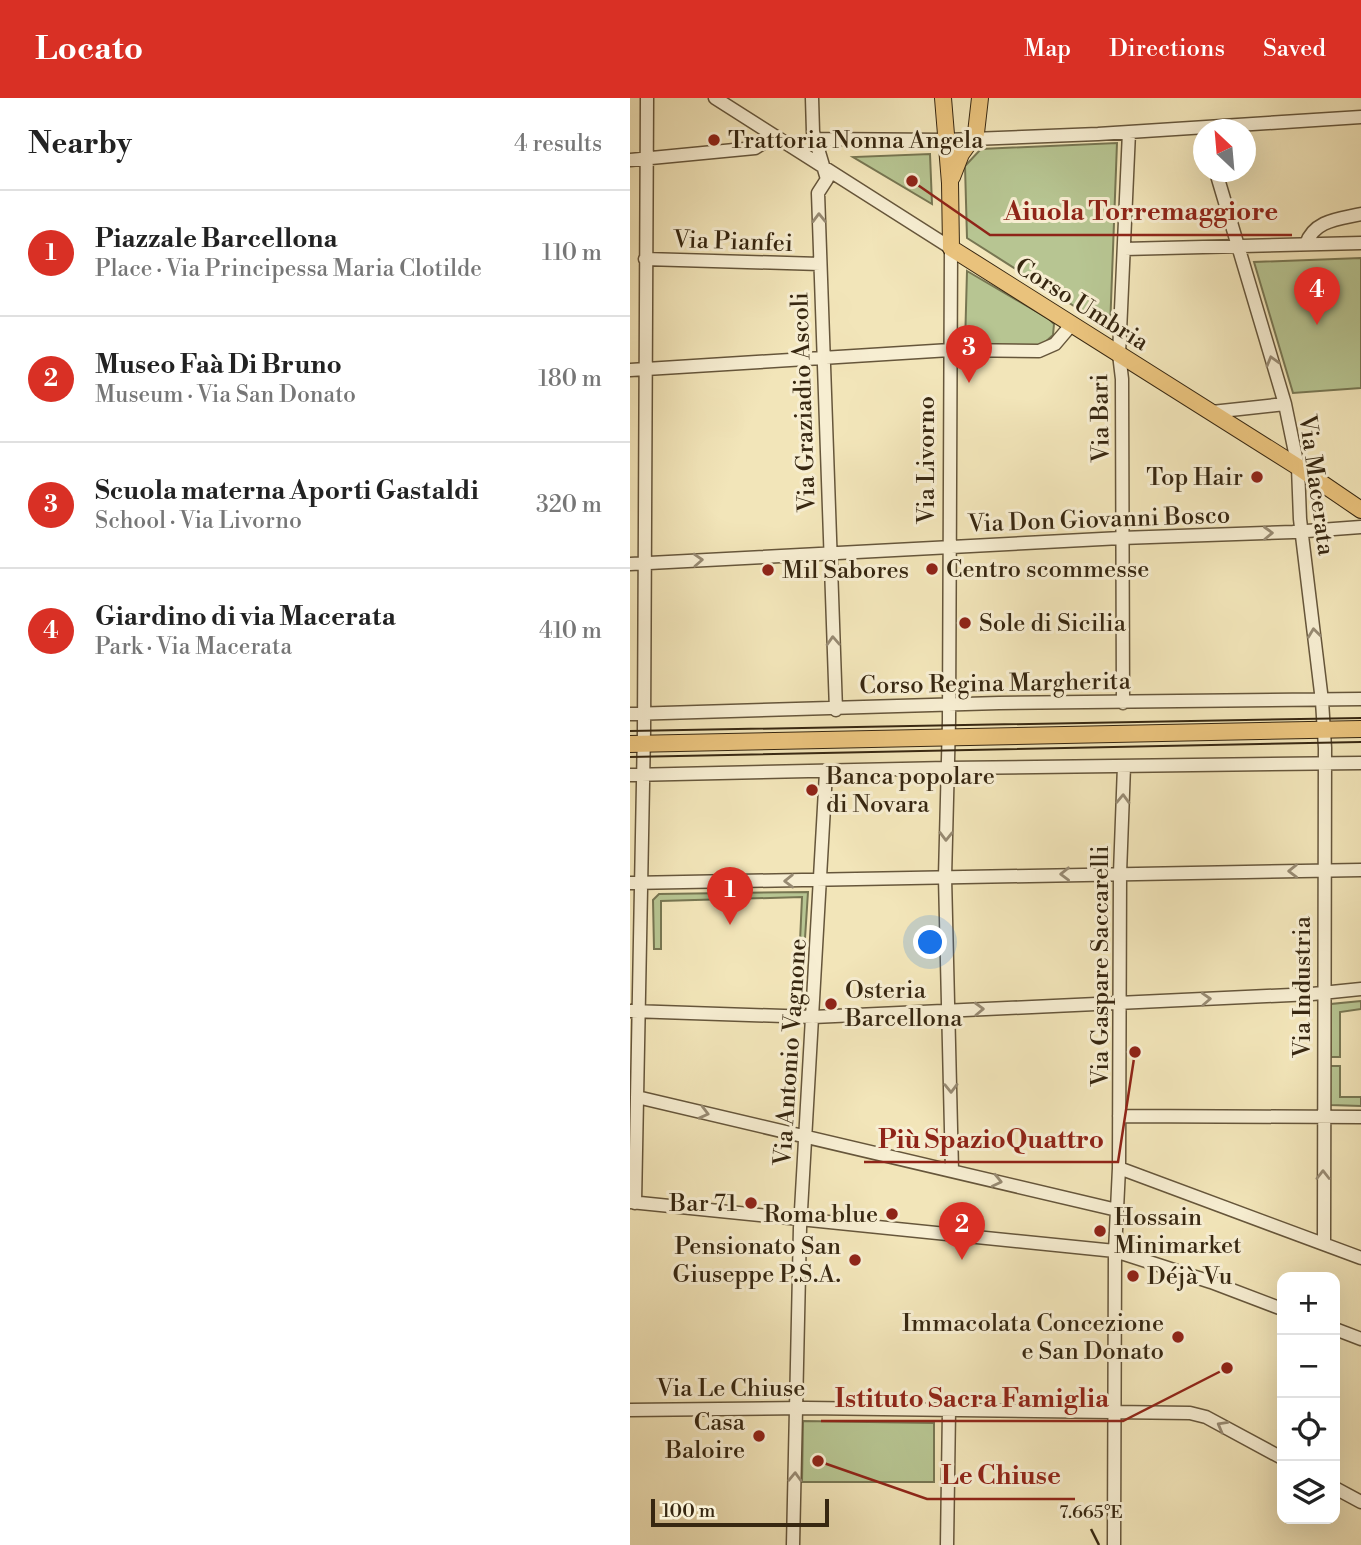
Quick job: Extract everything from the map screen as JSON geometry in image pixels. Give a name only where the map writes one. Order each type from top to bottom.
[{"type":"main road","name":"Via Livorno","points":[[943,98],[950,183],[951,248]]},
{"type":"main road","name":"Via Livorno","points":[[950,183],[961,154],[979,126],[980,98]]},
{"type":"main road","name":"Corso Umbria","points":[[951,248],[1212,412],[1361,510]]},
{"type":"main road","points":[[637,744],[1361,729]]},
{"type":"street","points":[[647,98],[644,714],[637,744],[636,775],[634,1011],[637,1097],[632,1202],[1115,1251],[1277,1307]]},
{"type":"street","name":"Corso Umbria","points":[[715,98],[951,248]]},
{"type":"street","name":"Via Graziadio Ascoli","points":[[812,98],[815,139],[827,179],[818,193],[836,710]]},
{"type":"street","points":[[1256,126],[1361,117]]},
{"type":"street","points":[[815,139],[946,140],[1193,130]]},
{"type":"street","name":"Via Bari","points":[[1123,703],[1122,378],[1119,354],[1129,132]]},
{"type":"street","points":[[630,160],[755,148],[775,136]]},
{"type":"street","name":"Via Macerata","points":[[1219,182],[1285,404],[1298,467],[1301,532],[1324,730]]},
{"type":"street","points":[[1306,244],[1309,234],[1319,225],[1361,214]]},
{"type":"street","points":[[1124,249],[1361,243]]},
{"type":"street","name":"Via Livorno","points":[[951,248],[949,704],[945,877],[952,1171]]},
{"type":"street","name":"Via Pianfei","points":[[646,259],[820,264]]},
{"type":"street","points":[[630,370],[950,350],[1039,351],[1055,344],[1072,324]]},
{"type":"street","points":[[1212,412],[1285,404]]},
{"type":"street","name":"Via Don Giovanni Bosco","points":[[630,564],[1361,527]]},
{"type":"street","name":"Corso Regina Margherita","points":[[630,714],[836,710],[949,704],[1361,699]]},
{"type":"street","name":"Via Industria","points":[[1324,730],[1324,1243]]},
{"type":"street","points":[[636,775],[1361,762]]},
{"type":"street","name":"Via Gaspare Saccarelli","points":[[1114,1545],[1115,1251],[1119,1168],[1120,873],[1124,766]]},
{"type":"street","name":"Via Antonio Vagnone","points":[[793,1545],[800,1218],[822,880],[826,772]]},
{"type":"street","points":[[636,883],[1361,870]]},
{"type":"street","points":[[634,1011],[813,1017],[1361,989]]},
{"type":"street","points":[[637,1097],[1117,1210]]},
{"type":"street","points":[[1119,1116],[1361,1117]]},
{"type":"street","points":[[1119,1168],[1361,1258]]},
{"type":"street","points":[[1340,1331],[1361,1339]]},
{"type":"street","name":"Via Le Chiuse","points":[[630,1410],[797,1408],[1190,1413],[1206,1417],[1277,1455]]},
{"type":"street","points":[[947,1545],[949,1410]]},
{"type":"street","points":[[1340,1491],[1361,1502]]},
{"type":"green space","points":[[1117,143],[1110,329],[967,238],[965,166],[981,149]]},
{"type":"green space","points":[[930,154],[932,204],[853,157]]},
{"type":"green space","points":[[1361,258],[1361,388],[1293,393],[1254,262]]},
{"type":"green space","points":[[967,271],[1049,319],[1054,324],[1053,335],[1041,346],[965,345]]},
{"type":"green space","points":[[808,892],[802,985],[798,986],[802,897],[661,901],[661,949],[654,949],[653,900],[659,894]]},
{"type":"green space","points":[[1361,1001],[1361,1009],[1340,1012],[1340,1057],[1331,1057],[1331,1004]]},
{"type":"green space","points":[[1330,1066],[1340,1066],[1340,1097],[1361,1097],[1361,1106],[1330,1105]]},
{"type":"green space","points":[[803,1421],[934,1423],[934,1482],[802,1482]]},
{"type":"tram line","points":[[630,731],[1361,718]]},
{"type":"tram line","points":[[630,757],[1361,742]]},
{"type":"place","name":"Trattoria Nonna Angela","points":[[714,140]]},
{"type":"place","name":"Aiuola Torremaggiore","points":[[912,181]]},
{"type":"place","name":"Giardino di via Macerata","points":[[1317,325]]},
{"type":"place","name":"Scuola materna Aporti Gastaldi","points":[[969,383]]},
{"type":"place","name":"Top Hair","points":[[1257,477]]},
{"type":"place","name":"Centro scommesse","points":[[932,569]]},
{"type":"place","name":"Mil Sabores","points":[[768,570]]},
{"type":"place","name":"Sole di Sicilia","points":[[965,623]]},
{"type":"place","name":"Banca popolare di Novara","points":[[812,790]]},
{"type":"place","name":"Piazzale Barcellona","points":[[730,925]]},
{"type":"place","name":"Osteria Barcellona","points":[[831,1004]]},
{"type":"place","name":"Più SpazioQuattro","points":[[1135,1052]]},
{"type":"place","name":"Bar 71","points":[[751,1203]]},
{"type":"place","name":"Roma blue","points":[[892,1214]]},
{"type":"place","name":"Hossain Minimarket","points":[[1100,1231]]},
{"type":"place","name":"Pensionato San Giuseppe P.S.A.","points":[[855,1260]]},
{"type":"place","name":"Museo Faà Di Bruno","points":[[962,1260]]},
{"type":"place","name":"Déjà Vu","points":[[1133,1276]]},
{"type":"place","name":"Immacolata Concezione e San Donato","points":[[1178,1337]]},
{"type":"place","name":"Istituto Sacra Famiglia","points":[[1227,1368]]},
{"type":"place","name":"Casa Baloire","points":[[759,1436]]},
{"type":"place","name":"Le Chiuse","points":[[818,1461]]}]
